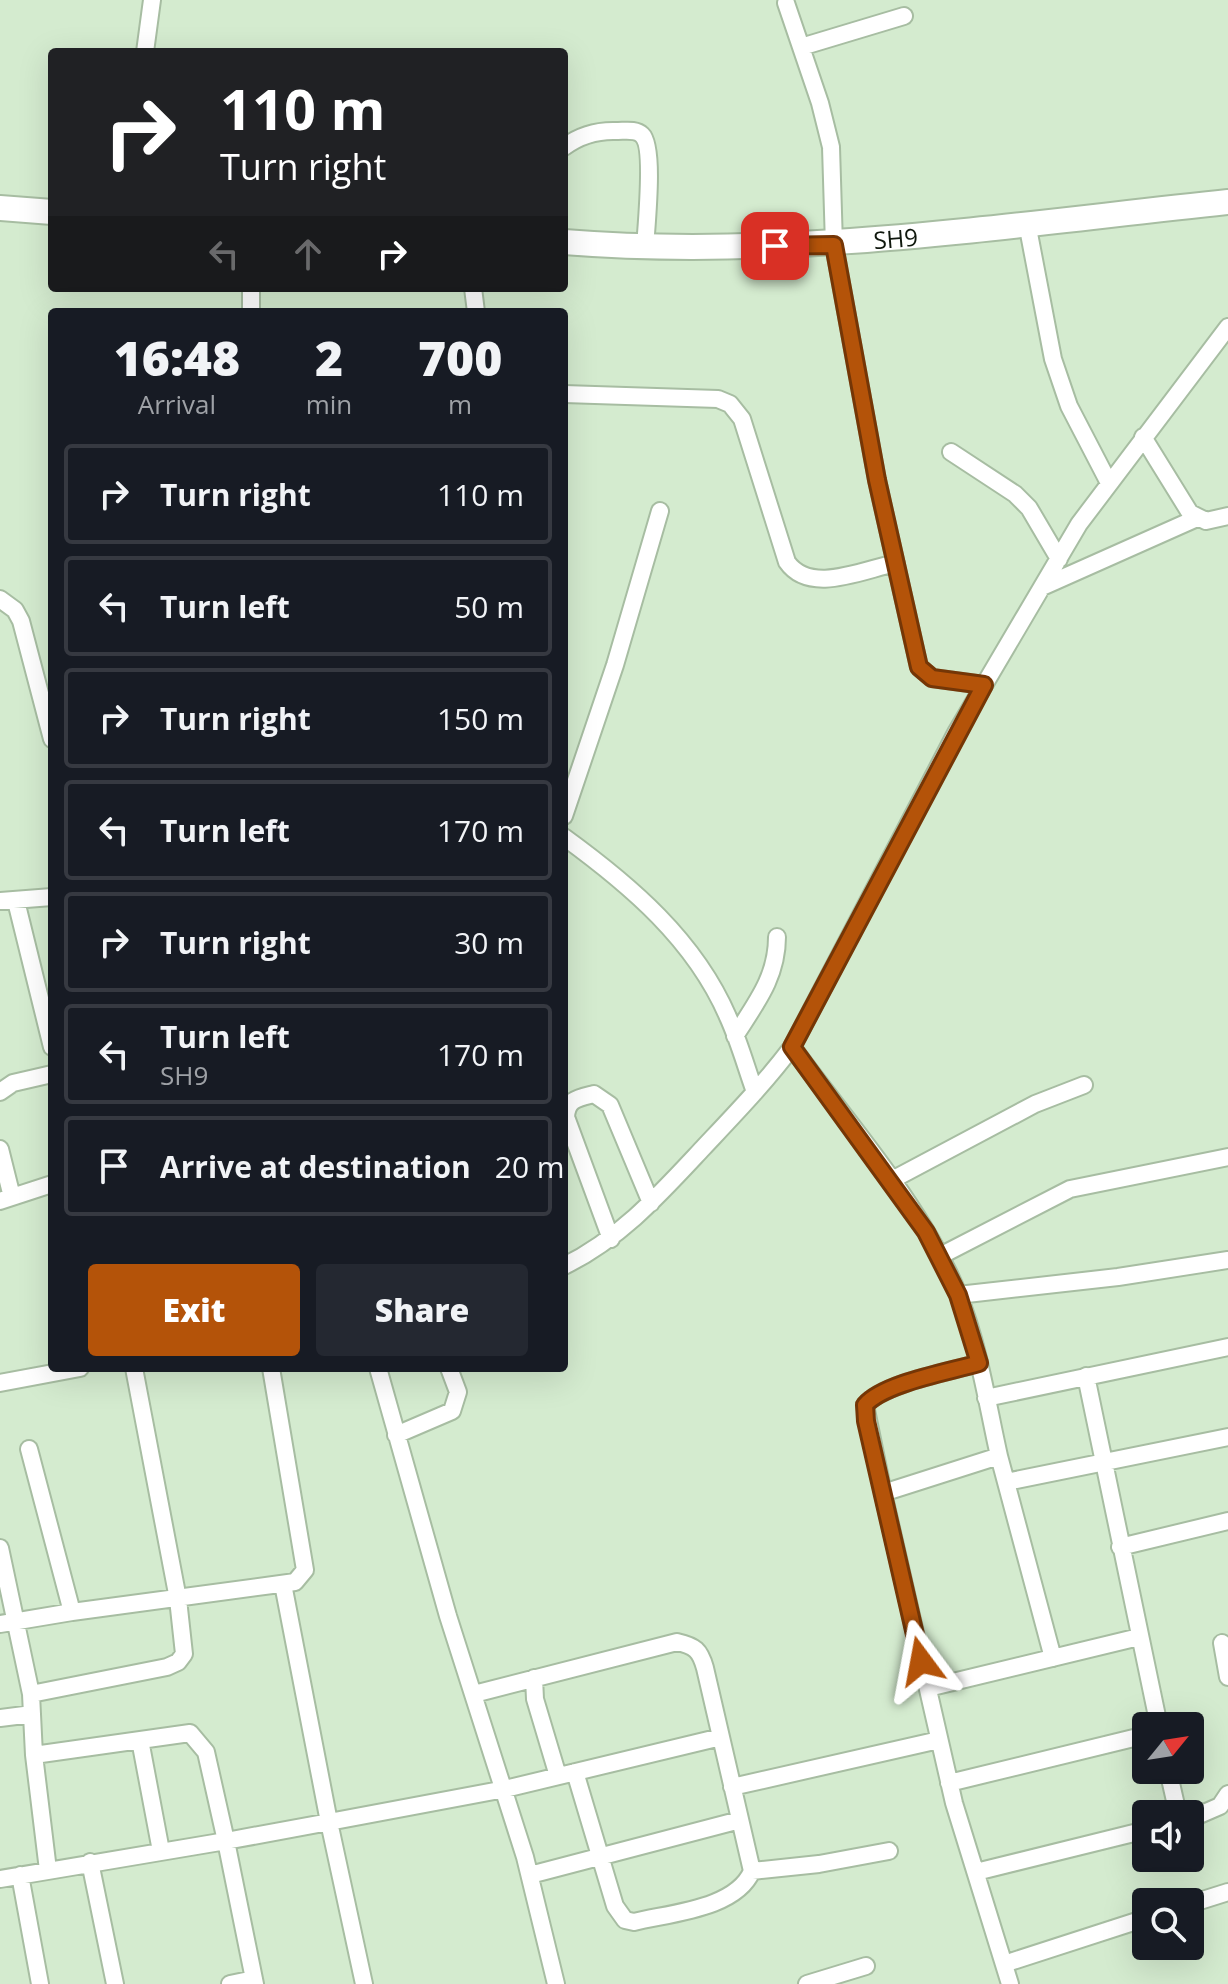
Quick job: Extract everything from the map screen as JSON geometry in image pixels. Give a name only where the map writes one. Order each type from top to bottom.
[{"type":"main road","name":"SH9","points":[[568,242],[645,248],[834,245],[1228,202]]},
{"type":"main road","points":[[0,208],[48,212]]},
{"type":"street","points":[[146,48],[152,0]]},
{"type":"street","points":[[786,3],[831,147],[834,245],[919,667],[932,678],[984,685]]},
{"type":"street","points":[[801,47],[904,16]]},
{"type":"street","points":[[568,144],[575,138],[601,130],[642,134],[649,150],[645,248]]},
{"type":"street","points":[[1027,223],[1053,359],[1069,406],[1109,483]]},
{"type":"street","points":[[568,1264],[611,1239],[651,1203],[755,1092],[792,1047],[984,685],[1042,587],[1109,483],[1228,327]]},
{"type":"street","points":[[568,394],[718,399],[730,404],[742,419],[787,562],[795,573],[815,580],[896,563]]},
{"type":"street","points":[[1143,437],[1197,518],[1206,521],[1228,516]]},
{"type":"street","points":[[951,452],[1029,508],[1059,559]]},
{"type":"street","points":[[568,804],[615,665],[660,511]]},
{"type":"street","points":[[1042,587],[1197,518]]},
{"type":"street","points":[[0,599],[15,610],[21,621],[45,682],[48,706]]},
{"type":"street","points":[[568,840],[620,878],[661,918],[704,972],[735,1036],[755,1092]]},
{"type":"street","points":[[48,897],[8,901],[48,1031]]},
{"type":"street","points":[[735,1036],[769,981],[777,959],[777,937]]},
{"type":"street","points":[[792,1047],[890,1181],[940,1256],[958,1295],[979,1363],[999,1456],[1053,1658]]},
{"type":"street","points":[[0,1092],[13,1083],[48,1075]]},
{"type":"street","points":[[890,1181],[1035,1104],[1084,1085]]},
{"type":"street","points":[[568,1105],[572,1100],[594,1094],[610,1105],[651,1203]]},
{"type":"street","points":[[568,1122],[611,1239]]},
{"type":"street","points":[[0,1149],[6,1199],[48,1185]]},
{"type":"street","points":[[940,1256],[1070,1189],[1228,1157]]},
{"type":"street","points":[[958,1295],[1118,1277],[1228,1260]]},
{"type":"street","points":[[986,1398],[1228,1347]]},
{"type":"street","points":[[979,1363],[887,1390],[872,1397],[865,1405],[949,1783],[1010,1984]]},
{"type":"street","points":[[0,1383],[59,1372]]},
{"type":"street","points":[[31,1694],[178,1662],[184,1647],[178,1599],[135,1372]]},
{"type":"street","points":[[8,1624],[72,1612],[295,1582],[305,1570],[272,1372]]},
{"type":"street","points":[[379,1372],[530,1875],[556,1984]]},
{"type":"street","points":[[396,1435],[452,1411],[458,1392],[450,1372]]},
{"type":"street","points":[[1086,1376],[1101,1463],[1156,1712]]},
{"type":"street","points":[[1006,1482],[1228,1437]]},
{"type":"street","points":[[29,1449],[72,1612]]},
{"type":"street","points":[[883,1493],[999,1456]]},
{"type":"street","points":[[1120,1547],[1228,1521]]},
{"type":"street","points":[[0,1548],[8,1624],[31,1694],[34,1755],[48,1870]]},
{"type":"street","points":[[283,1584],[364,1984]]},
{"type":"street","points":[[928,1688],[1139,1637]]},
{"type":"street","points":[[474,1694],[677,1642],[693,1645],[701,1654],[752,1871],[738,1892],[719,1900],[634,1922],[625,1920],[615,1906],[575,1772]]},
{"type":"street","points":[[1222,1643],[1228,1677]]},
{"type":"street","points":[[534,1678],[535,1699],[558,1776]]},
{"type":"street","points":[[0,1718],[32,1714]]},
{"type":"street","points":[[34,1755],[190,1733],[200,1741],[206,1752],[255,1982],[230,1984]]},
{"type":"street","points":[[0,1879],[505,1789],[721,1737]]},
{"type":"street","points":[[949,1783],[1132,1738]]},
{"type":"street","points":[[140,1740],[161,1851]]},
{"type":"street","points":[[732,1787],[939,1740]]},
{"type":"street","points":[[1204,1813],[1220,1806],[1228,1794]]},
{"type":"street","points":[[530,1875],[740,1820]]},
{"type":"street","points":[[976,1872],[1132,1833]]},
{"type":"street","points":[[752,1871],[889,1851]]},
{"type":"street","points":[[90,1862],[115,1984]]},
{"type":"street","points":[[20,1875],[40,1984]]},
{"type":"street","points":[[1204,1900],[1228,1892]]},
{"type":"street","points":[[1004,1964],[1132,1923]]},
{"type":"street","points":[[807,1984],[866,1966]]},
{"type":"route","points":[[775,246],[834,245],[877,480],[919,667],[932,678],[984,685],[792,1047],[926,1232],[958,1295],[979,1363],[887,1390],[872,1397],[865,1405],[866,1421],[921,1661]]}]
